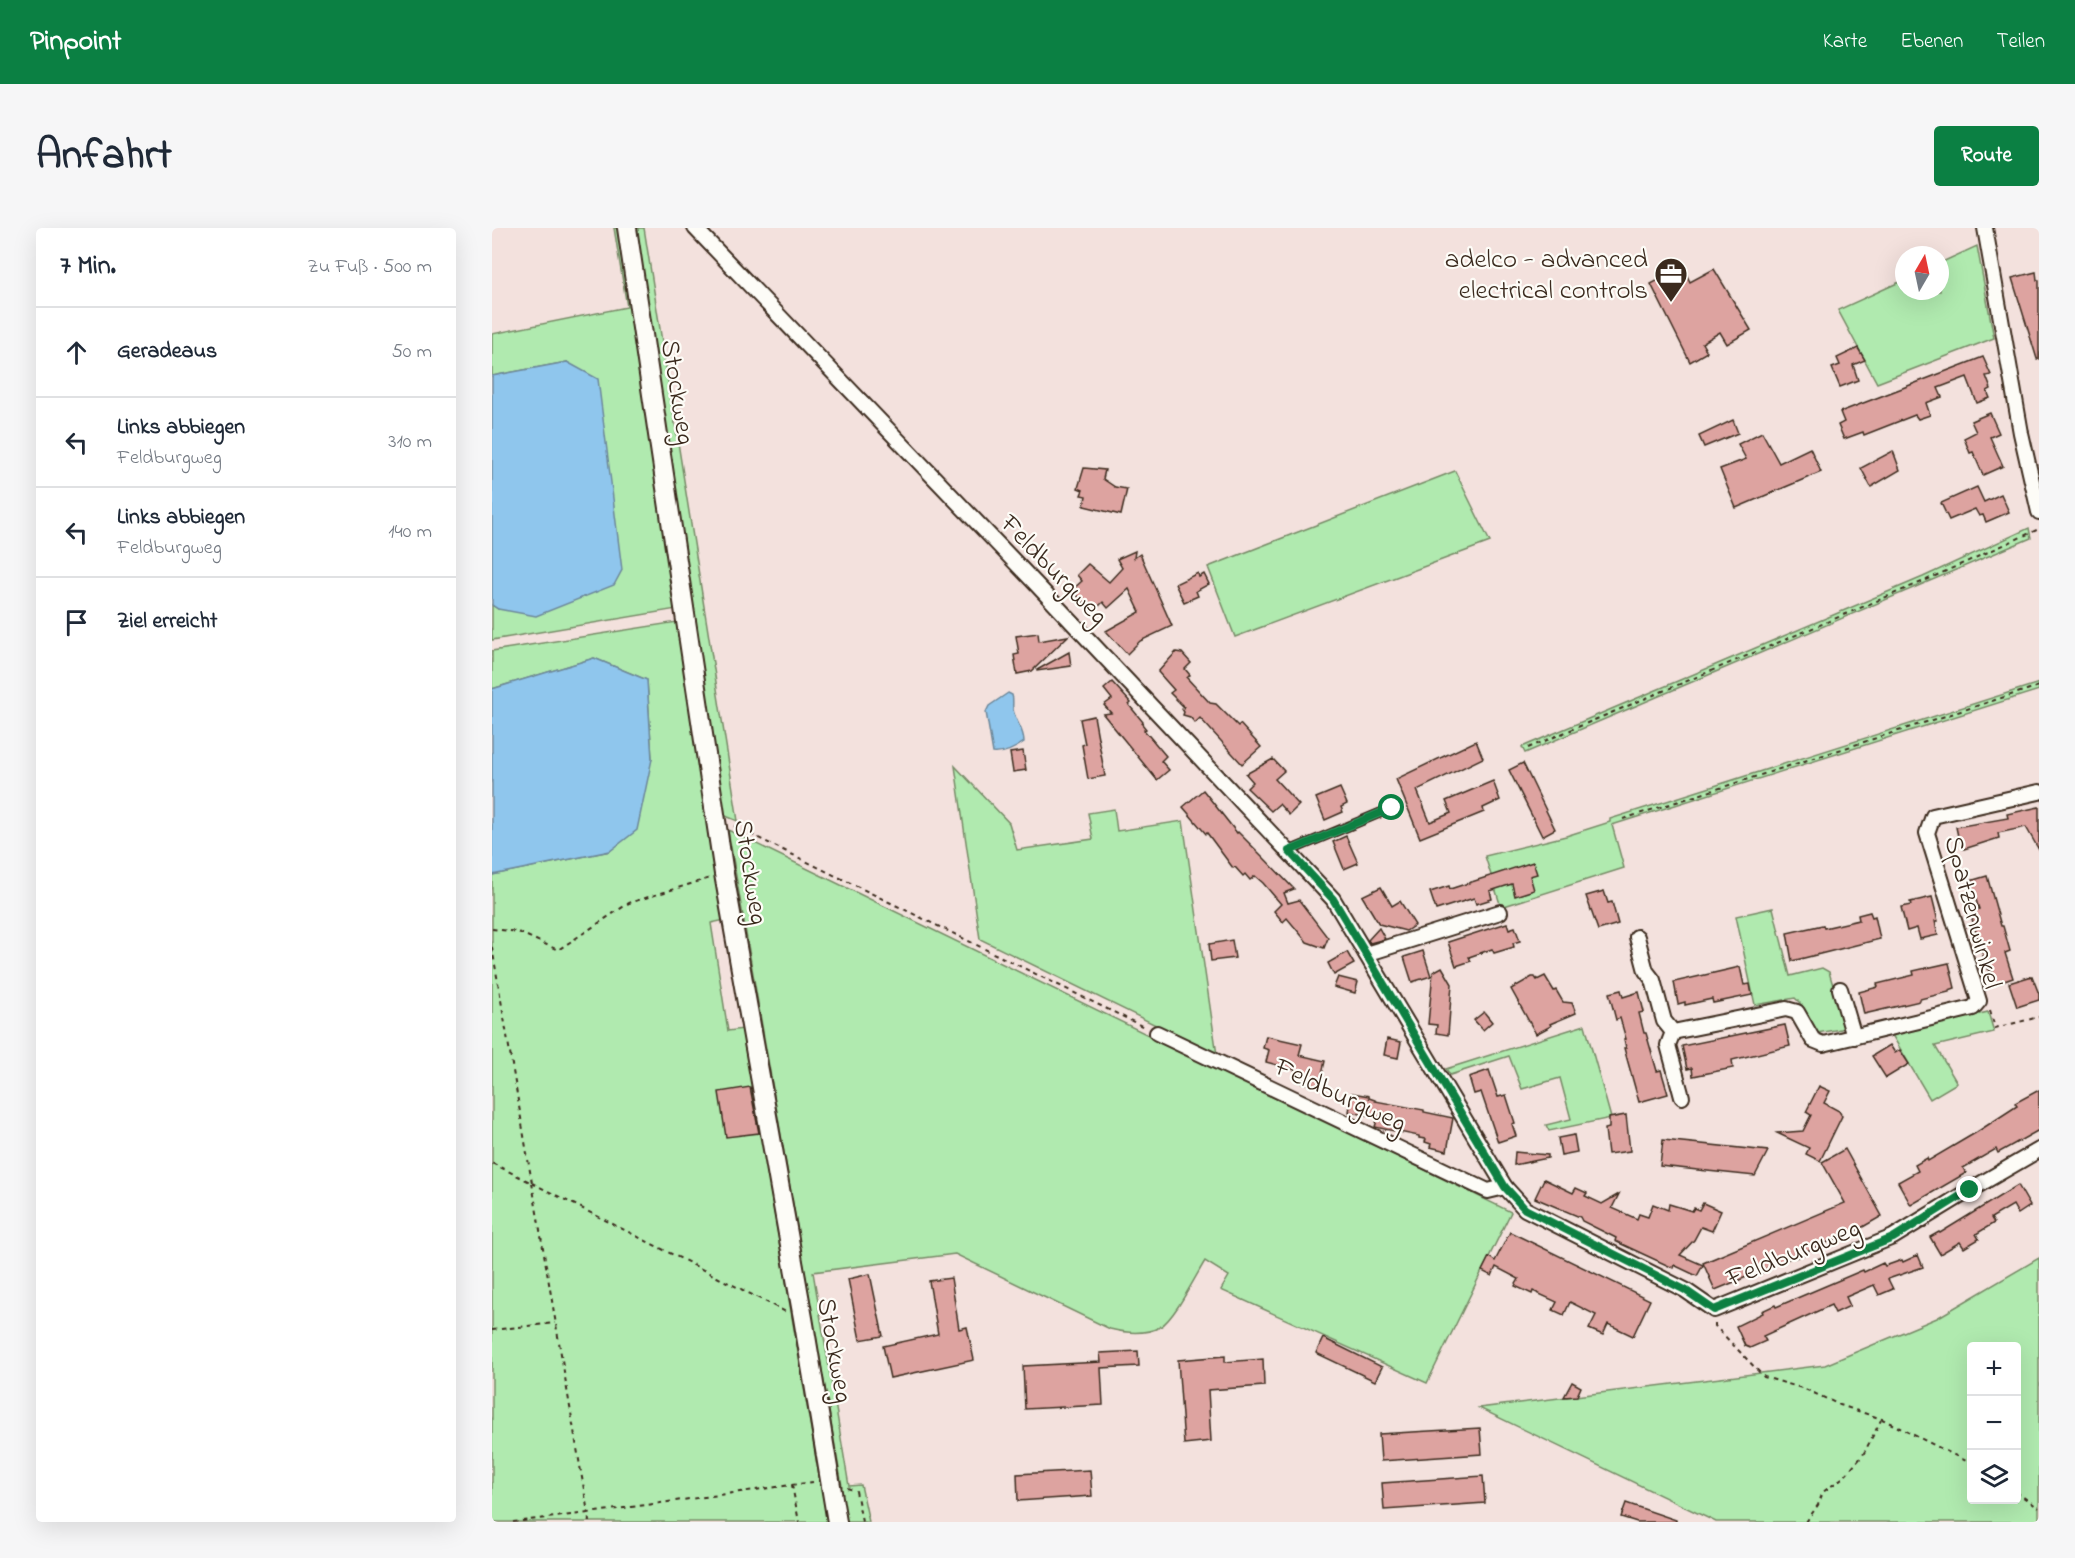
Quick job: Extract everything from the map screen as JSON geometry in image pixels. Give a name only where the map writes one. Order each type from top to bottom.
[{"type":"street","name":"Stockweg","points":[[627,228],[724,874],[837,1522]]},
{"type":"street","name":"Feldburgweg","points":[[695,228],[1027,574],[1333,899],[1505,1187],[1525,1209],[1685,1290],[1714,1310],[1893,1238],[2039,1150]]},
{"type":"street","points":[[1986,228],[2021,433],[2039,512]]},
{"type":"street","name":"Spatzenwinkel","points":[[1673,1032],[1786,1009],[1797,1012],[1813,1040],[1823,1044],[1972,1008],[1979,1001],[1927,832],[1933,816],[2039,792]]},
{"type":"street","points":[[1366,954],[1500,912]]},
{"type":"street","points":[[1637,937],[1646,971],[1653,980],[1664,1021],[1673,1032],[1668,1046],[1682,1097]]},
{"type":"street","points":[[1840,989],[1854,1037]]},
{"type":"street","name":"Feldburgweg","points":[[1157,1033],[1488,1191],[1505,1187]]},
{"type":"lane","points":[[1289,851],[1392,808]]},
{"type":"path","points":[[1528,748],[2039,529]]},
{"type":"path","points":[[1623,819],[2039,686]]},
{"type":"path","points":[[715,818],[1157,1033]]},
{"type":"path","points":[[492,928],[518,932],[558,950],[629,903],[724,874]]},
{"type":"path","points":[[492,946],[589,1522]]},
{"type":"path","points":[[1979,1001],[1989,1006],[1995,1028],[2039,1017]]},
{"type":"path","points":[[492,1163],[652,1242],[781,1310],[803,1318]]},
{"type":"path","points":[[1714,1310],[1715,1326],[1764,1377],[1805,1389],[1840,1405],[1882,1419],[1967,1462]]},
{"type":"path","points":[[492,1330],[556,1323]]},
{"type":"path","points":[[1806,1522],[1824,1492],[1845,1476],[1863,1455],[1882,1419]]},
{"type":"path","points":[[513,1522],[831,1481],[856,1491],[862,1522]]},
{"type":"path","points":[[792,1485],[799,1522]]},
{"type":"path","points":[[2021,1495],[2039,1508]]},
{"type":"green space","points":[[614,228],[622,228],[677,609],[492,640],[492,605],[498,609],[567,362],[492,376],[492,334],[627,307]]},
{"type":"green space","points":[[635,228],[644,228],[738,821],[723,815]]},
{"type":"green space","points":[[1977,246],[1994,338],[1877,383],[1838,310],[1895,284],[1895,300],[1949,300],[1949,259]]},
{"type":"green space","points":[[1455,471],[1490,542],[1235,637],[1208,567]]},
{"type":"green space","points":[[2029,528],[2031,538],[1525,753],[1522,747],[1923,577]]},
{"type":"green space","points":[[677,622],[725,920],[711,923],[728,1031],[743,1029],[821,1488],[826,1488],[832,1522],[492,1522],[492,875],[610,851],[652,759],[647,680],[594,658],[492,689],[492,651]]},
{"type":"green space","points":[[2039,683],[2039,690],[1612,825],[1624,868],[1501,907],[1485,856],[1566,836],[1610,822],[1610,819]]},
{"type":"green space","points":[[955,766],[1009,823],[1017,850],[1093,839],[1088,813],[1114,809],[1117,831],[1183,821],[1217,1055],[980,939]]},
{"type":"green space","points":[[728,830],[1511,1212],[1427,1383],[1221,1290],[1229,1276],[1205,1261],[1166,1322],[1154,1330],[1135,1332],[1110,1329],[955,1254],[813,1272],[849,1486],[861,1485],[869,1522],[845,1522],[839,1487],[842,1486]]},
{"type":"green space","points":[[1773,908],[1790,976],[1822,968],[1829,972],[1844,1022],[1841,1029],[1817,1033],[1795,998],[1755,1005],[1736,916]]},
{"type":"green space","points":[[1988,1012],[1994,1032],[1935,1046],[1957,1083],[1930,1099],[1892,1035]]},
{"type":"green space","points":[[1585,1025],[1611,1118],[1549,1131],[1546,1125],[1571,1119],[1560,1078],[1522,1089],[1509,1056],[1450,1075],[1446,1069]]},
{"type":"green space","points":[[2039,1258],[2039,1522],[1716,1522],[1479,1408],[1825,1365],[1937,1318]]},
{"type":"water","points":[[567,362],[598,379],[622,570],[614,585],[536,616],[498,609],[492,605],[492,376]]},
{"type":"water","points":[[594,658],[647,680],[652,759],[637,830],[610,851],[492,875],[492,689]]},
{"type":"water","points":[[1008,693],[1013,698],[1014,713],[1023,733],[1024,742],[1010,750],[993,753],[986,712],[989,706]]},
{"type":"building","points":[[1683,267],[1690,282],[1714,269],[1751,330],[1727,344],[1720,332],[1702,343],[1707,352],[1690,362],[1651,284]]},
{"type":"building","points":[[2036,272],[2037,280],[2039,280],[2039,359],[2037,359],[2012,278]]},
{"type":"building","points":[[1858,348],[1865,360],[1853,365],[1858,380],[1840,387],[1832,368],[1840,365],[1837,358]]},
{"type":"building","points":[[1983,357],[1991,375],[1986,376],[1991,389],[1987,391],[1990,398],[1977,403],[1967,377],[1938,388],[1942,397],[1926,403],[1930,415],[1918,419],[1915,415],[1864,435],[1863,432],[1844,439],[1838,425],[1844,422],[1840,412]]},
{"type":"building","points":[[1990,413],[1999,433],[1990,437],[2003,466],[1983,475],[1964,438],[1976,432],[1971,421]]},
{"type":"building","points":[[1733,420],[1738,433],[1704,447],[1699,436]]},
{"type":"building","points":[[1762,432],[1779,463],[1810,448],[1821,472],[1736,508],[1720,469],[1746,459],[1738,444]]},
{"type":"building","points":[[1893,451],[1900,470],[1871,487],[1861,468]]},
{"type":"building","points":[[1084,468],[1105,470],[1103,479],[1115,487],[1127,489],[1121,515],[1084,506],[1086,496],[1081,495],[1083,490],[1078,488]]},
{"type":"building","points":[[1977,487],[1984,502],[2001,494],[2009,512],[1986,522],[1983,515],[1979,516],[1975,509],[1949,520],[1941,503]]},
{"type":"building","points":[[1135,551],[1134,558],[1140,554],[1172,626],[1140,641],[1127,654],[1106,631],[1140,612],[1129,589],[1108,608],[1103,602],[1093,612],[1072,590],[1082,581],[1077,575],[1088,564],[1109,582],[1122,568],[1117,559]]},
{"type":"building","points":[[1198,573],[1199,577],[1204,574],[1209,584],[1196,591],[1198,596],[1184,602],[1175,584]]},
{"type":"building","points":[[1038,633],[1039,641],[1068,636],[1032,671],[1017,674],[1014,655],[1019,654],[1016,636]]},
{"type":"building","points":[[1069,652],[1071,666],[1037,671],[1037,670]]},
{"type":"building","points":[[1176,652],[1182,653],[1191,663],[1185,669],[1190,675],[1187,678],[1210,703],[1216,704],[1238,726],[1240,724],[1261,747],[1242,764],[1200,718],[1195,723],[1190,717],[1183,715],[1184,707],[1170,693],[1174,690],[1158,672]]},
{"type":"building","points":[[1112,682],[1131,703],[1129,705],[1143,722],[1146,729],[1144,730],[1166,756],[1161,761],[1169,770],[1157,780],[1103,714],[1111,713],[1104,705],[1112,699],[1104,689]]},
{"type":"building","points":[[1094,716],[1105,776],[1088,779],[1080,719]]},
{"type":"building","points":[[1476,741],[1483,758],[1417,790],[1430,822],[1451,813],[1446,801],[1493,781],[1500,800],[1483,808],[1484,812],[1420,838],[1396,779]]},
{"type":"building","points":[[1023,751],[1026,770],[1013,772],[1010,753]]},
{"type":"building","points":[[1273,759],[1284,771],[1275,779],[1299,805],[1289,815],[1279,804],[1271,811],[1247,788],[1253,782],[1246,774]]},
{"type":"building","points":[[1523,763],[1555,829],[1542,836],[1509,770]]},
{"type":"building","points":[[1340,788],[1347,804],[1341,807],[1343,812],[1325,820],[1316,798]]},
{"type":"building","points":[[1203,790],[1237,833],[1294,889],[1284,893],[1288,903],[1299,900],[1328,938],[1324,948],[1307,942],[1287,918],[1283,922],[1274,911],[1281,904],[1263,883],[1255,876],[1250,880],[1245,874],[1243,876],[1235,867],[1233,868],[1207,833],[1183,807]]},
{"type":"building","points":[[2039,807],[2039,850],[2026,827],[1998,833],[1999,838],[1964,849],[1962,840],[1959,841],[1956,827],[2008,818],[2007,814]]},
{"type":"building","points":[[1346,836],[1358,863],[1344,869],[1333,842]]},
{"type":"building","points":[[1533,862],[1537,874],[1530,876],[1534,890],[1515,896],[1512,884],[1490,891],[1492,899],[1476,904],[1474,898],[1436,910],[1430,892],[1449,886],[1450,889]]},
{"type":"building","points":[[1987,876],[2010,951],[2005,953],[2013,978],[1996,984],[1992,970],[1989,971],[1984,959],[1970,912],[1979,909],[1970,881]]},
{"type":"building","points":[[1381,887],[1392,906],[1400,901],[1415,925],[1406,931],[1379,924],[1362,896]]},
{"type":"building","points":[[1604,891],[1608,903],[1612,902],[1618,924],[1598,930],[1586,896]]},
{"type":"building","points":[[1932,897],[1938,921],[1935,921],[1938,935],[1920,939],[1917,928],[1907,931],[1901,907],[1911,905],[1910,902]]},
{"type":"building","points":[[1870,912],[1872,917],[1875,916],[1880,939],[1792,961],[1787,933],[1859,920],[1858,915]]},
{"type":"building","points":[[1507,923],[1509,929],[1515,927],[1520,941],[1513,943],[1514,947],[1494,953],[1492,949],[1469,957],[1471,961],[1456,966],[1448,942]]},
{"type":"building","points":[[1379,928],[1385,939],[1370,943],[1368,940]]},
{"type":"building","points":[[1232,940],[1235,958],[1211,961],[1209,944]]},
{"type":"building","points":[[1423,951],[1431,976],[1412,982],[1404,957]]},
{"type":"building","points":[[1347,952],[1354,964],[1334,975],[1328,963]]},
{"type":"building","points":[[1949,963],[1955,988],[1949,992],[1864,1014],[1859,992],[1878,987],[1877,984],[1914,975],[1913,971]]},
{"type":"building","points":[[1442,967],[1452,984],[1448,1035],[1436,1033],[1437,1025],[1428,1024],[1433,972]]},
{"type":"building","points":[[1740,967],[1744,985],[1750,984],[1752,995],[1713,1003],[1712,999],[1685,1005],[1685,1002],[1678,1004],[1674,982]]},
{"type":"building","points":[[1545,976],[1563,1002],[1572,1003],[1576,1013],[1550,1024],[1551,1026],[1536,1034],[1511,989],[1532,977],[1537,980]]},
{"type":"building","points":[[2032,976],[2039,1000],[2017,1007],[2009,983]]},
{"type":"building","points":[[1338,977],[1358,982],[1355,993],[1334,987]]},
{"type":"building","points":[[1621,990],[1623,997],[1639,992],[1644,1012],[1639,1013],[1644,1033],[1646,1033],[1657,1071],[1661,1070],[1668,1094],[1639,1102],[1624,1048],[1626,1048],[1624,1039],[1626,1039],[1620,1018],[1616,1020],[1609,993]]},
{"type":"building","points":[[1484,1012],[1492,1022],[1483,1030],[1474,1020]]},
{"type":"building","points":[[1785,1025],[1790,1046],[1732,1060],[1733,1068],[1693,1076],[1692,1068],[1687,1069],[1682,1046]]},
{"type":"building","points":[[1266,1036],[1302,1044],[1299,1055],[1325,1061],[1319,1087],[1300,1082],[1303,1072],[1266,1062],[1269,1050],[1263,1048]]},
{"type":"building","points":[[1387,1039],[1401,1042],[1398,1058],[1384,1055]]},
{"type":"building","points":[[1890,1045],[1895,1053],[1900,1050],[1909,1064],[1886,1078],[1872,1056]]},
{"type":"building","points":[[1489,1070],[1498,1097],[1506,1095],[1515,1123],[1512,1124],[1516,1136],[1498,1142],[1481,1092],[1474,1094],[1469,1077]]},
{"type":"building","points":[[1819,1086],[1830,1091],[1824,1103],[1839,1111],[1842,1116],[1820,1161],[1806,1154],[1809,1148],[1777,1133],[1803,1131],[1811,1115],[1806,1112]]},
{"type":"building","points":[[750,1087],[759,1133],[726,1137],[719,1092]]},
{"type":"building","points":[[2039,1090],[2039,1130],[1998,1153],[1996,1149],[1963,1168],[1966,1173],[1911,1205],[1898,1182],[1918,1171],[1915,1165],[1927,1158],[1928,1161],[1977,1132],[2017,1106],[2015,1103]]},
{"type":"building","points":[[1352,1093],[1369,1096],[1375,1101],[1453,1118],[1447,1151],[1430,1147],[1431,1144],[1425,1142],[1426,1139],[1419,1138],[1419,1136],[1375,1127],[1378,1117],[1349,1112]]},
{"type":"building","points":[[1626,1115],[1630,1151],[1608,1154],[1605,1129],[1609,1128],[1609,1118]]},
{"type":"building","points":[[1574,1135],[1577,1152],[1561,1155],[1558,1138]]},
{"type":"building","points":[[1663,1140],[1768,1151],[1755,1176],[1660,1166]]},
{"type":"building","points":[[1845,1149],[1882,1216],[1796,1258],[1795,1256],[1761,1271],[1762,1273],[1715,1290],[1703,1263],[1845,1203],[1822,1162]]},
{"type":"building","points":[[1515,1152],[1548,1155],[1548,1158],[1514,1165]]},
{"type":"building","points":[[1544,1179],[1573,1193],[1576,1188],[1587,1193],[1585,1196],[1602,1204],[1619,1194],[1612,1208],[1637,1219],[1639,1214],[1648,1217],[1653,1204],[1668,1210],[1669,1204],[1692,1211],[1694,1208],[1699,1210],[1703,1203],[1721,1211],[1712,1231],[1701,1227],[1694,1240],[1680,1255],[1703,1265],[1697,1276],[1674,1265],[1673,1268],[1615,1241],[1616,1238],[1582,1221],[1580,1217],[1535,1198]]},
{"type":"building","points":[[2018,1185],[2030,1206],[2018,1214],[2013,1205],[1991,1218],[1994,1223],[1976,1234],[1979,1239],[1964,1248],[1960,1242],[1940,1254],[1930,1237]]},
{"type":"building","points":[[1510,1232],[1650,1300],[1633,1336],[1608,1324],[1603,1335],[1589,1329],[1596,1315],[1570,1302],[1564,1315],[1553,1310],[1557,1302],[1515,1286],[1519,1279],[1496,1267],[1492,1276],[1482,1271],[1489,1257],[1495,1261]]},
{"type":"building","points":[[1918,1255],[1923,1267],[1888,1279],[1893,1289],[1879,1295],[1874,1285],[1846,1297],[1850,1306],[1835,1313],[1831,1305],[1763,1336],[1766,1341],[1750,1348],[1745,1346],[1736,1326],[1763,1313],[1762,1311],[1863,1270],[1864,1272],[1883,1263],[1885,1266],[1902,1260],[1903,1262]]},
{"type":"building","points":[[870,1274],[883,1336],[860,1340],[848,1279]]},
{"type":"building","points":[[951,1278],[959,1329],[967,1327],[974,1360],[890,1378],[883,1346],[938,1334],[929,1281]]},
{"type":"building","points":[[1323,1338],[1382,1367],[1375,1381],[1316,1353]]},
{"type":"building","points":[[1138,1351],[1139,1366],[1101,1368],[1103,1405],[1025,1409],[1023,1366],[1101,1362],[1100,1353]]},
{"type":"building","points":[[1225,1356],[1225,1362],[1263,1359],[1264,1386],[1208,1390],[1211,1441],[1184,1444],[1178,1360]]},
{"type":"building","points":[[1572,1382],[1581,1387],[1577,1396],[1564,1397]]},
{"type":"building","points":[[1480,1428],[1482,1454],[1381,1461],[1379,1434]]},
{"type":"building","points":[[1090,1470],[1092,1496],[1018,1501],[1017,1474]]},
{"type":"building","points":[[1483,1476],[1485,1503],[1384,1510],[1382,1483]]},
{"type":"building","points":[[1626,1503],[1676,1520],[1676,1522],[1637,1522],[1621,1517]]},
{"type":"place","name":"adelco - advanced electrical controls","points":[[1671,303]]},
{"type":"route","points":[[1392,808],[1289,851],[1333,899],[1505,1187],[1525,1209],[1685,1290],[1714,1310],[1893,1238],[1970,1190]]}]
